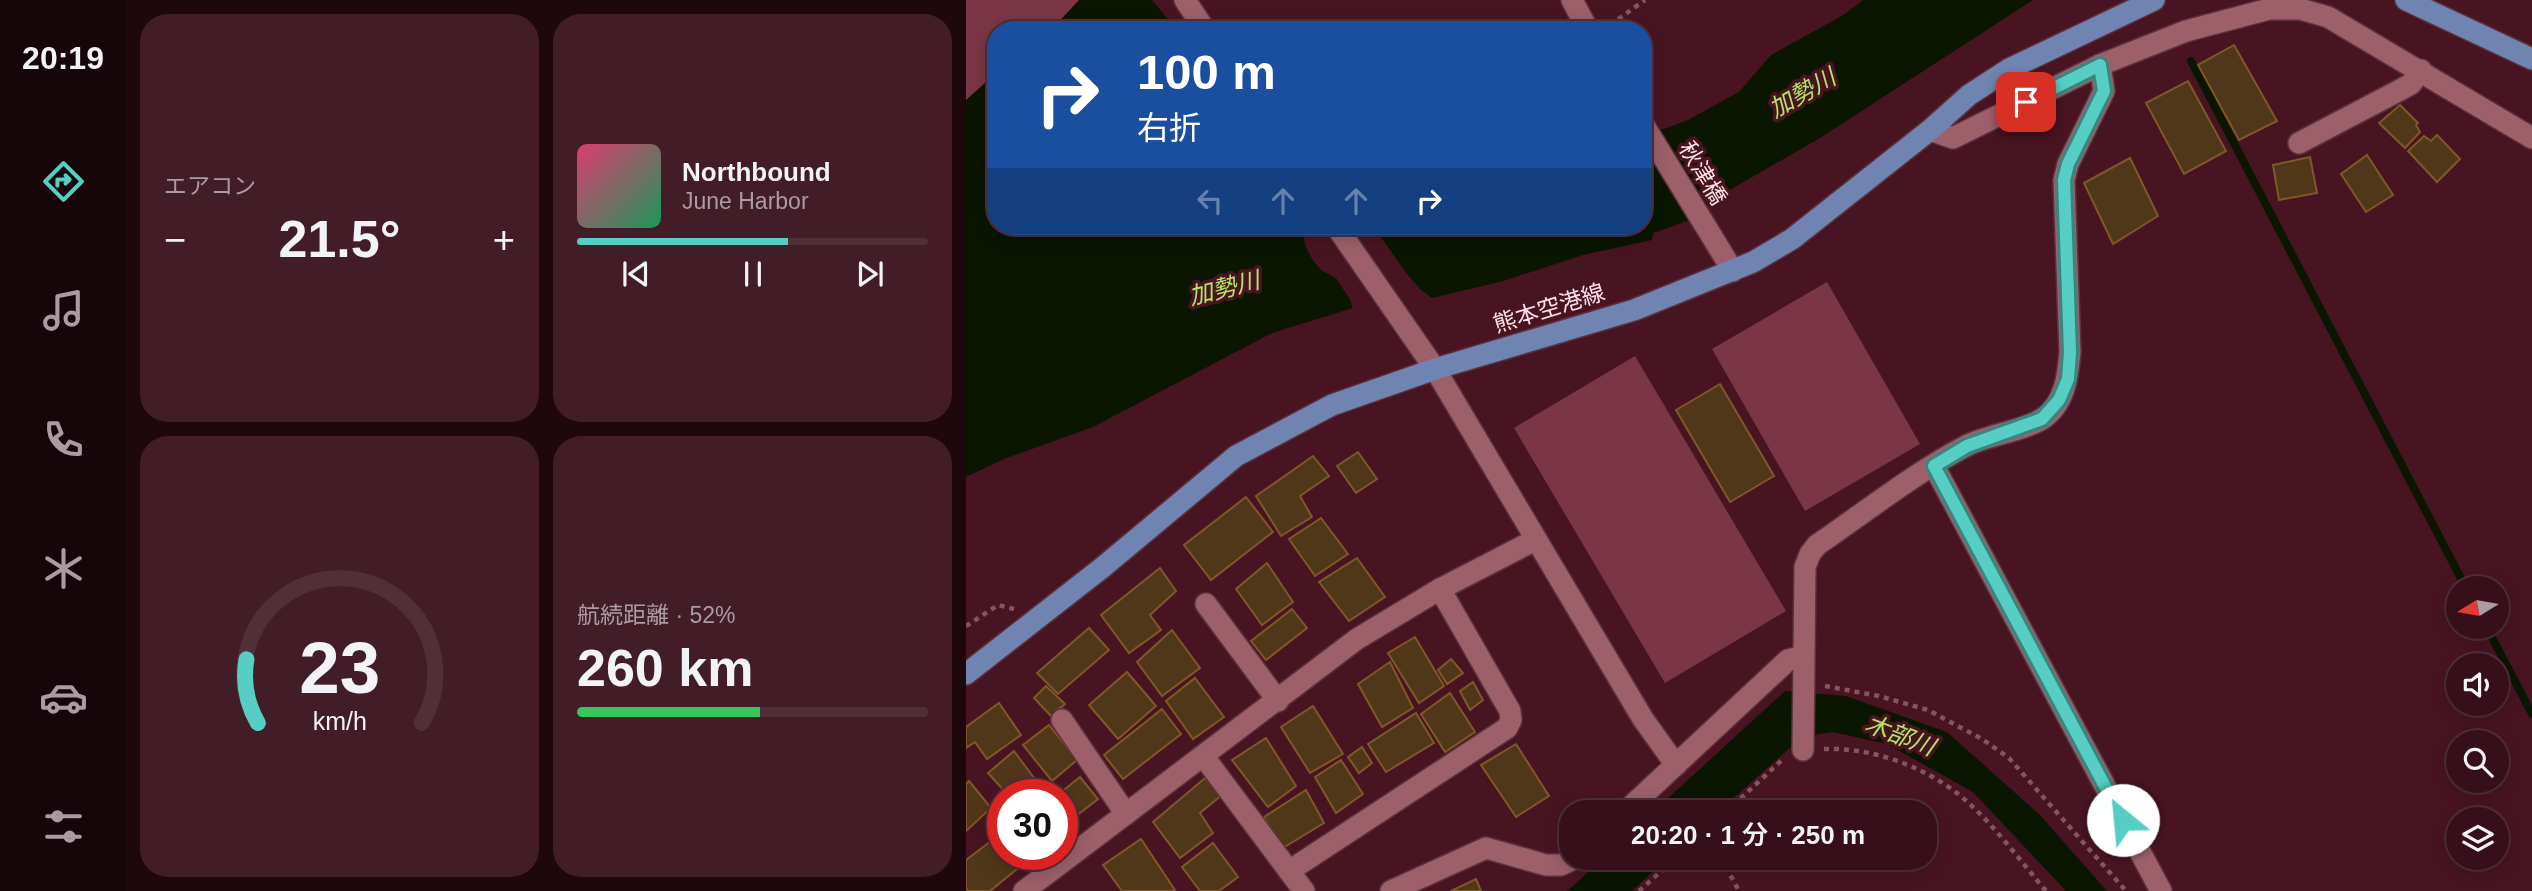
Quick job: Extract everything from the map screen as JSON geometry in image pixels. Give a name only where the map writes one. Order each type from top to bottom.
[{"type":"main road","name":"熊本空港線","points":[[966,674],[1236,456],[1332,405],[1435,369],[1634,310],[1753,262],[1792,239],[1930,130],[1969,95],[2009,69],[2154,0]]},
{"type":"main road","points":[[2406,0],[2532,60]]},
{"type":"street","points":[[1185,0],[1199,21]]},
{"type":"street","points":[[1572,0],[1583,21]]},
{"type":"street","points":[[1930,130],[1953,138],[2100,65],[2186,31],[2269,9],[2300,9],[2328,16],[2532,138]]},
{"type":"street","points":[[1803,748],[1805,567],[1810,554],[1818,545],[1934,466],[1967,446],[2042,419],[2059,400],[2068,379],[2070,352],[2064,180],[2068,164],[2104,91],[2100,65]]},
{"type":"street","points":[[2300,143],[2411,84],[2421,70]]},
{"type":"street","name":"秋津橋","points":[[1652,139],[1732,271]]},
{"type":"street","points":[[1342,235],[1435,369],[1643,719],[1676,765]]},
{"type":"street","points":[[1934,466],[2161,891]]},
{"type":"street","points":[[1024,891],[1357,639],[1440,589],[1535,540]]},
{"type":"street","points":[[1289,871],[1507,728],[1511,720],[1510,710],[1440,589]]},
{"type":"street","points":[[1206,604],[1278,701]]},
{"type":"street","points":[[1638,800],[1788,660],[1803,656]]},
{"type":"street","points":[[1062,720],[1126,814]]},
{"type":"street","points":[[1204,757],[1304,891]]},
{"type":"street","points":[[1391,891],[1486,848],[1559,865]]},
{"type":"path","points":[[1616,21],[1645,0]]},
{"type":"path","points":[[966,626],[998,605],[1014,610],[1030,624]]},
{"type":"path","points":[[1804,683],[1879,696],[1928,710],[1982,739],[2009,758],[2126,891]]},
{"type":"path","points":[[1739,800],[1783,760],[1803,748],[1839,749],[1882,757],[1931,774],[1975,809],[2046,891]]},
{"type":"path","points":[[1639,891],[1663,870]]},
{"type":"path","points":[[1728,870],[1739,891]]},
{"type":"shaded area","points":[[966,0],[1091,0],[1067,21],[987,21],[987,90],[966,108]]},
{"type":"shaded area","points":[[1827,282],[1920,444],[1805,511],[1712,349]]},
{"type":"shaded area","points":[[1635,356],[1786,611],[1665,683],[1514,428]]},
{"type":"water","points":[[1079,0],[1152,0],[1170,21],[1059,21]]},
{"type":"water","name":"加勢川","points":[[1863,0],[2033,0],[1820,138],[1728,191],[1687,221],[1653,233],[1652,240],[1583,255],[1503,281],[1432,298],[1353,308],[1272,333],[1093,427],[1004,459],[966,477],[966,100],[987,81],[987,235],[1652,235],[1652,131],[1688,120],[1739,92],[1771,55],[1845,14]]},
{"type":"water","name":"木部川","points":[[1785,691],[1846,696],[1947,732],[2040,815],[2107,891],[2066,891],[1973,792],[1887,744],[1833,732],[1802,737],[1731,800],[1666,800]]},
{"type":"water","points":[[1591,870],[1655,870],[1632,891],[1567,891]]},
{"type":"pier","points":[[1303,235],[1379,235],[1407,274],[1421,290],[1436,301],[1353,312],[1351,301],[1336,278],[1321,270],[1305,245]]},
{"type":"building","points":[[2234,45],[2277,121],[2239,140],[2198,65]]},
{"type":"building","points":[[2188,81],[2226,151],[2184,174],[2146,103]]},
{"type":"building","points":[[2400,105],[2418,123],[2416,125],[2420,132],[2405,148],[2379,123]]},
{"type":"building","points":[[2437,135],[2460,159],[2437,182],[2408,151],[2424,136],[2431,141]]},
{"type":"building","points":[[2367,155],[2393,195],[2366,212],[2341,174]]},
{"type":"building","points":[[2310,157],[2317,193],[2279,200],[2273,165]]},
{"type":"building","points":[[2130,158],[2158,216],[2113,244],[2084,183]]},
{"type":"building","points":[[1720,384],[1774,476],[1730,502],[1676,410]]},
{"type":"building","points":[[1358,452],[1377,479],[1356,493],[1337,466]]},
{"type":"building","points":[[1313,456],[1329,476],[1300,496],[1312,517],[1281,536],[1256,496]]},
{"type":"building","points":[[1246,497],[1273,532],[1211,580],[1184,545]]},
{"type":"building","points":[[1321,518],[1348,554],[1315,576],[1289,539]]},
{"type":"building","points":[[1357,558],[1385,597],[1349,621],[1319,582]]},
{"type":"building","points":[[1267,563],[1293,602],[1262,625],[1236,589]]},
{"type":"building","points":[[1160,568],[1176,591],[1150,615],[1161,630],[1129,653],[1101,615]]},
{"type":"building","points":[[1292,609],[1307,628],[1266,660],[1251,641]]},
{"type":"building","points":[[1089,628],[1109,650],[1058,694],[1037,673]]},
{"type":"building","points":[[1172,630],[1200,668],[1162,696],[1137,662]]},
{"type":"building","points":[[1415,637],[1444,686],[1419,703],[1388,653]]},
{"type":"building","points":[[1451,659],[1463,673],[1447,684],[1438,670]]},
{"type":"building","points":[[1390,662],[1413,708],[1382,727],[1358,684]]},
{"type":"building","points":[[1127,672],[1156,706],[1118,739],[1089,705]]},
{"type":"building","points":[[1195,678],[1224,717],[1193,739],[1166,701]]},
{"type":"building","points":[[1473,682],[1483,700],[1470,710],[1460,691]]},
{"type":"building","points":[[1046,686],[1065,704],[1051,716],[1034,698]]},
{"type":"building","points":[[1450,693],[1475,732],[1445,752],[1421,714]]},
{"type":"building","points":[[999,703],[1021,735],[987,759],[975,742],[966,748],[966,727]]},
{"type":"building","points":[[1313,706],[1343,754],[1310,773],[1281,727]]},
{"type":"building","points":[[1162,709],[1181,734],[1123,779],[1104,755]]},
{"type":"building","points":[[1416,713],[1434,743],[1386,772],[1368,744]]},
{"type":"building","points":[[1049,725],[1077,760],[1054,779],[1050,779],[1023,745]]},
{"type":"building","points":[[1266,738],[1296,786],[1268,807],[1232,760]]},
{"type":"building","points":[[1516,744],[1549,796],[1516,817],[1481,765]]},
{"type":"building","points":[[1362,747],[1372,763],[1359,773],[1348,757]]},
{"type":"building","points":[[1014,751],[1035,779],[993,779],[988,773]]},
{"type":"building","points":[[1341,760],[1363,794],[1336,813],[1315,777]]},
{"type":"building","points":[[1080,777],[1098,799],[1078,814],[1078,779]]},
{"type":"building","points":[[1205,778],[1222,795],[1200,813],[1213,833],[1180,858],[1153,822]]},
{"type":"building","points":[[969,781],[987,803],[987,812],[966,831],[966,784]]},
{"type":"building","points":[[1306,790],[1324,823],[1283,848],[1264,817]]},
{"type":"building","points":[[1141,839],[1174,891],[1122,891],[1103,865]]},
{"type":"building","points":[[1213,843],[1238,877],[1219,891],[1200,891],[1182,867]]},
{"type":"building","points":[[987,844],[987,870],[1016,870],[990,891],[968,891],[966,860]]},
{"type":"building","points":[[1476,879],[1481,891],[1451,891]]},
{"type":"waterway","points":[[2191,61],[2460,576]]},
{"type":"waterway","points":[[2493,639],[2532,714]]},
{"type":"route","points":[[2026,102],[2100,65],[2104,91],[2068,164],[2064,180],[2070,352],[2068,379],[2059,400],[2042,419],[1967,446],[1934,466],[2123,820]]}]
